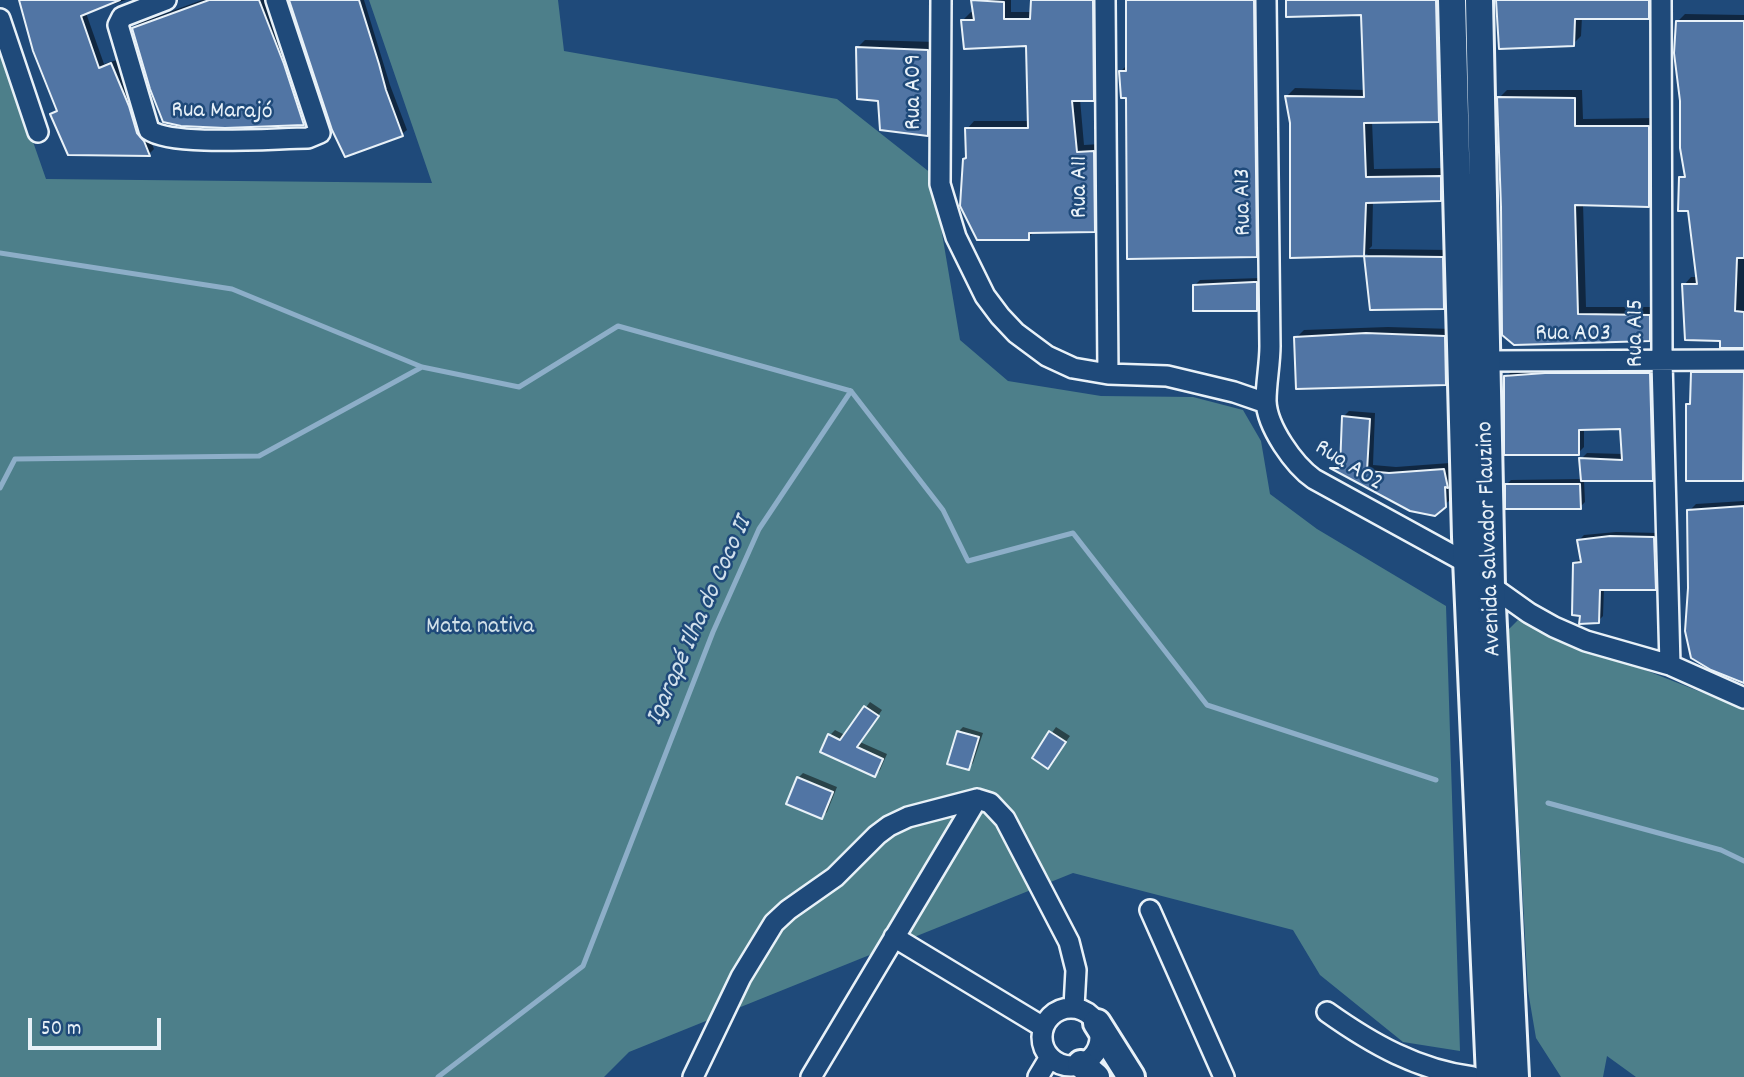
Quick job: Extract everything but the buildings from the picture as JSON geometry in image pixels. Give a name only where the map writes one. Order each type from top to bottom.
[{"type":"street","name":"Rua Marajó","points":[[166,0],[122,17],[118,25],[149,130],[157,136],[184,139],[309,138],[320,133],[275,0]]},
{"type":"street","name":"Rua A09","points":[[941,0],[940,184],[956,237],[985,296],[1016,333],[1047,356],[1073,368],[1108,374]]},
{"type":"street","name":"Rua A11","points":[[1105,0],[1108,374]]},
{"type":"street","name":"Rua A13","points":[[1266,0],[1270,346],[1266,404]]},
{"type":"street","name":"Avenida Salvador Flauzino","points":[[1452,0],[1467,564],[1490,1077]]},
{"type":"street","name":"Avenida Salvador Flauzino","points":[[1479,0],[1491,586],[1515,1077]]},
{"type":"street","name":"Rua A15","points":[[1661,0],[1662,361],[1670,665]]},
{"type":"street","points":[[0,19],[38,132]]},
{"type":"street","name":"Rua A03","points":[[1486,361],[1744,360]]},
{"type":"street","points":[[1108,374],[1167,376],[1234,392],[1266,404]]},
{"type":"street","name":"Rua A02","points":[[1266,404],[1287,453],[1301,470],[1467,564],[1491,586],[1529,613],[1586,640],[1670,665],[1744,698]]},
{"type":"street","points":[[811,1077],[977,799]]},
{"type":"street","points":[[693,1077],[741,977],[774,923],[835,877],[889,826],[908,817],[977,799],[990,803],[1005,819],[1069,942],[1076,970],[1074,1007]]},
{"type":"street","points":[[1150,910],[1224,1077]]},
{"type":"street","points":[[894,937],[1043,1027]]},
{"type":"street","points":[[1097,1023],[1099,1042],[1090,1059],[1089,1070],[1064,1065],[1050,1057],[1042,1043],[1043,1027],[1055,1012],[1074,1007],[1091,1016],[1097,1023],[1131,1077]]},
{"type":"street","points":[[1327,1012],[1378,1045],[1424,1067],[1473,1077]]},
{"type":"street","points":[[1038,1077],[1050,1057]]},
{"type":"green space","name":"Mata nativa","points":[[369,0],[558,0],[564,51],[837,99],[932,174],[960,340],[1008,381],[1101,396],[1193,397],[1243,410],[1261,441],[1270,494],[1317,529],[1446,606],[1460,1051],[1403,1042],[1320,975],[1293,930],[1073,873],[629,1052],[604,1077],[0,1077],[0,47],[46,179],[432,183]]},
{"type":"green space","points":[[1518,620],[1744,709],[1744,1077],[1636,1077],[1607,1056],[1603,1077],[1561,1077],[1536,1038],[1528,991],[1508,630]]},
{"type":"waterway","points":[[0,253],[232,289],[422,367],[519,387],[618,326],[851,391]]},
{"type":"waterway","points":[[0,488],[15,459],[259,456],[422,367]]},
{"type":"waterway","name":"Igarapé Ilha do Coco II","points":[[438,1077],[583,966],[713,632],[759,529],[851,391],[943,510],[968,561],[1073,533],[1207,705],[1436,780]]},
{"type":"waterway","name":"Igarapé Ilha do Coco II","points":[[1548,803],[1721,850],[1744,861]]}]
